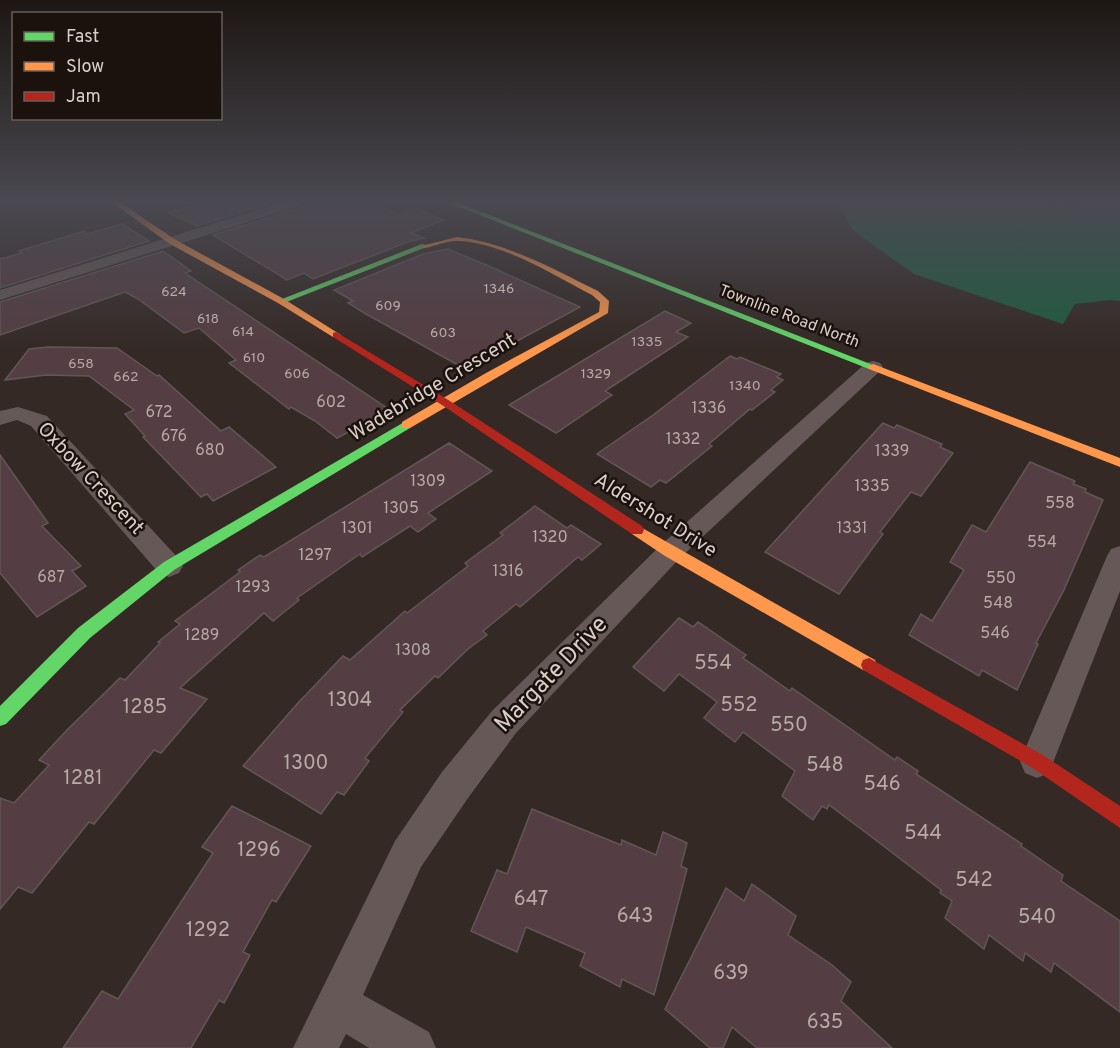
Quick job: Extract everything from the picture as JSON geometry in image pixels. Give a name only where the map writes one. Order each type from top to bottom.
[{"type":"street","points":[[0,295],[147,250]]},
{"type":"street","name":"Aldershot Drive","points":[[187,250],[281,301],[446,403],[670,552],[1037,761],[1120,818]]},
{"type":"street","name":"Wadebridge Crescent","points":[[281,301],[411,250]]},
{"type":"street","name":"Wadebridge Crescent","points":[[0,718],[84,633],[169,566],[490,375],[603,313],[605,301],[595,293],[501,250]]},
{"type":"street","name":"Townline Road North","points":[[573,250],[1120,463]]},
{"type":"street","name":"Margate Drive","points":[[316,1048],[408,854],[455,785],[504,722],[670,552],[873,367]]},
{"type":"street","name":"Oxbow Crescent","points":[[0,418],[18,413],[39,421],[169,566]]},
{"type":"street","points":[[1037,761],[1120,556]]},
{"type":"street","points":[[336,1004],[413,1048]]},
{"type":"green space","points":[[880,250],[1120,250],[1120,301],[1075,304],[1063,324],[914,274]]},
{"type":"building","points":[[121,250],[0,288],[0,259],[22,253],[19,251]]},
{"type":"building","points":[[238,250],[388,250],[313,279],[304,273],[287,280]]},
{"type":"building","points":[[450,250],[580,307],[465,369],[366,314],[348,303],[353,301],[334,290],[423,254]]},
{"type":"building","points":[[163,251],[191,271],[185,273],[390,410],[337,438],[315,421],[291,407],[289,409],[229,363],[236,360],[199,328],[184,333],[125,292],[0,335],[0,302]]},
{"type":"building","points":[[665,311],[691,323],[676,332],[688,337],[605,391],[612,395],[556,433],[509,405]]},
{"type":"building","points":[[117,348],[157,376],[159,375],[221,431],[229,427],[276,467],[213,501],[207,494],[201,497],[143,437],[145,436],[125,414],[134,410],[89,376],[46,375],[5,380],[29,349]]},
{"type":"building","points":[[730,356],[737,359],[740,357],[781,374],[777,377],[783,380],[771,390],[775,392],[752,410],[750,409],[709,444],[712,446],[666,483],[660,480],[651,487],[597,454],[653,415]]},
{"type":"building","points":[[883,423],[894,428],[897,425],[942,444],[940,447],[953,453],[921,496],[911,492],[880,532],[883,534],[839,594],[765,552]]},
{"type":"building","points":[[449,443],[492,471],[428,513],[436,519],[418,532],[410,526],[362,557],[360,554],[297,598],[299,600],[273,621],[264,613],[180,688],[207,699],[161,753],[154,750],[94,824],[89,822],[32,893],[18,887],[0,909],[0,798],[14,803],[49,765],[39,760],[67,730],[120,678],[125,680],[160,643],[158,642],[180,624],[175,621],[240,572],[238,570],[260,555],[264,557]]},
{"type":"building","points":[[0,455],[48,523],[42,526],[81,566],[72,571],[86,586],[37,617],[0,573]]},
{"type":"building","points":[[1030,462],[1075,481],[1073,484],[1103,500],[1064,590],[1036,643],[1038,644],[1017,690],[982,670],[979,676],[909,635],[921,614],[932,621],[964,570],[950,562],[972,525],[986,532]]},
{"type":"building","points":[[535,506],[567,528],[571,525],[601,544],[582,560],[578,557],[520,607],[516,604],[483,631],[487,635],[468,649],[438,678],[435,676],[400,710],[403,712],[365,758],[369,761],[344,795],[337,792],[321,814],[243,766],[343,656],[350,660],[405,611],[407,613],[468,566],[465,563],[503,535],[500,533]]},
{"type":"building","points":[[679,618],[693,627],[698,622],[746,655],[743,658],[790,691],[792,688],[895,760],[897,757],[918,771],[916,774],[1022,844],[1021,846],[1063,875],[1061,881],[1120,921],[1120,1012],[1054,963],[1051,972],[1025,953],[1023,961],[989,935],[984,949],[945,918],[952,901],[940,893],[941,890],[873,838],[829,805],[827,809],[822,806],[813,820],[782,796],[795,771],[743,732],[735,742],[704,718],[717,702],[679,674],[664,691],[633,667]]},
{"type":"building","points":[[232,806],[311,846],[276,902],[272,900],[243,952],[250,955],[224,1003],[219,1000],[191,1048],[63,1048],[102,991],[118,999],[213,853],[202,847]]},
{"type":"building","points":[[532,809],[621,845],[622,840],[656,855],[663,832],[687,843],[681,866],[687,869],[654,995],[622,979],[620,987],[580,966],[585,953],[526,927],[517,952],[471,931],[497,870],[507,874]]},
{"type":"building","points":[[752,884],[796,916],[788,935],[832,965],[851,982],[841,1001],[892,1048],[757,1048],[732,1027],[723,1048],[710,1048],[665,1009],[726,888],[744,901]]},
{"type":"traffic: fast","points":[[281,301],[415,250]]},
{"type":"traffic: fast","points":[[573,250],[873,367]]},
{"type":"traffic: fast","points":[[0,718],[84,633],[169,566],[406,425]]},
{"type":"traffic: slow","points":[[187,250],[281,301],[336,335]]},
{"type":"traffic: slow","points":[[406,425],[490,375],[603,313],[605,301],[595,293],[504,250]]},
{"type":"traffic: slow","points":[[873,367],[1120,463]]},
{"type":"traffic: slow","points":[[637,530],[670,552],[869,665]]},
{"type":"traffic: jam","points":[[336,335],[446,403],[637,530]]},
{"type":"traffic: jam","points":[[869,665],[1037,761],[1120,818]]}]
